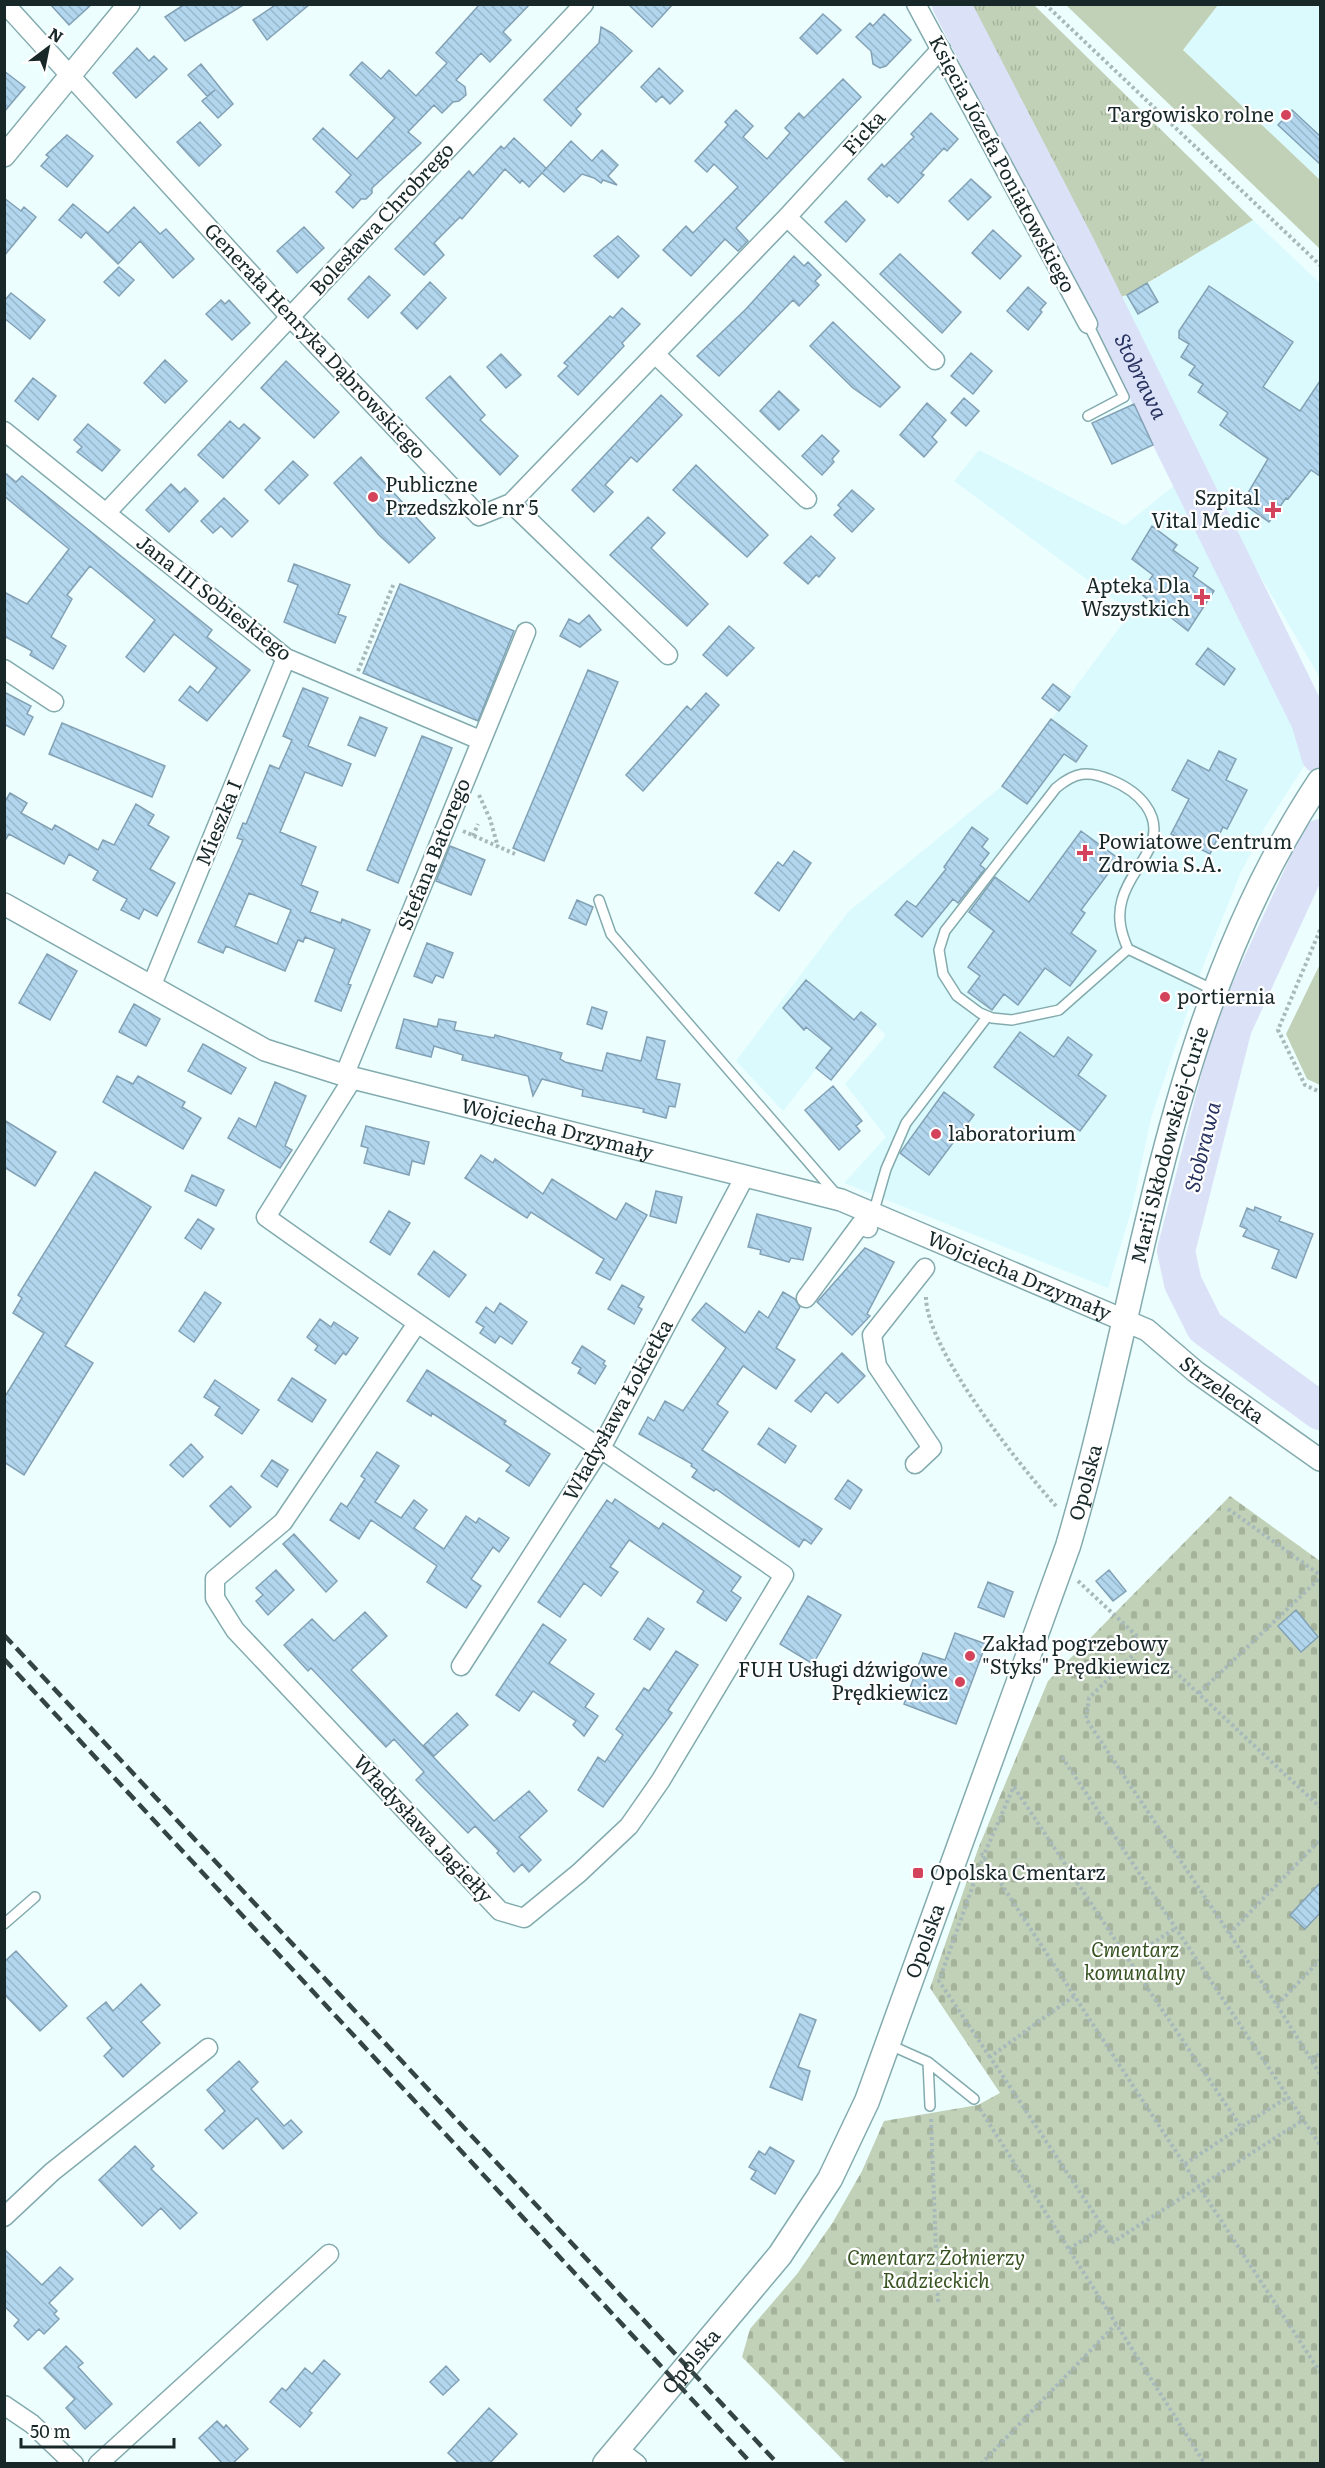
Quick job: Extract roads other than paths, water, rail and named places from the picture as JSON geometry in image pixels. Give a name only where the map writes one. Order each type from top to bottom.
[{"type":"main road","name":"Marii Skłodowskiej-Curie","points":[[1124,1320],[1189,1060],[1214,990],[1268,867],[1320,781]]},
{"type":"main road","name":"Opolska","points":[[611,2456],[751,2292],[807,2218],[850,2141],[888,2044],[1068,1546],[1095,1452],[1124,1320]]},
{"type":"street","name":"Generała Henryka Dąbrowskiego","points":[[4,4],[290,317],[479,516],[511,502]]},
{"type":"street","points":[[4,156],[129,4]]},
{"type":"street","name":"Bolesława Chrobrego","points":[[106,513],[584,4]]},
{"type":"street","name":"Księcia Józefa Poniatowskiego","points":[[916,4],[1088,324]]},
{"type":"street","name":"Ficka","points":[[511,502],[656,355],[787,217],[941,49]]},
{"type":"street","points":[[787,217],[935,360]]},
{"type":"street","points":[[656,355],[807,500]]},
{"type":"street","name":"Jana III Sobieskiego","points":[[4,431],[286,658],[480,740]]},
{"type":"street","points":[[511,502],[668,655]]},
{"type":"street","name":"Stefana Batorego","points":[[348,1077],[480,740],[526,632]]},
{"type":"street","name":"Mieszka I","points":[[152,987],[286,658]]},
{"type":"street","points":[[4,669],[54,702]]},
{"type":"street","name":"Wojciecha Drzymały","points":[[4,903],[265,1050],[348,1077],[744,1178],[841,1200],[870,1221],[1124,1320]]},
{"type":"street","name":"Władysława Jagiełły","points":[[348,1077],[266,1217],[416,1325],[601,1448],[784,1575],[661,1780],[629,1826],[579,1874],[524,1918],[500,1911],[236,1630],[215,1598],[215,1579],[283,1522],[416,1325]]},
{"type":"street","name":"Władysława Łokietka","points":[[461,1666],[601,1448],[744,1178]]},
{"type":"street","points":[[806,1298],[860,1225],[870,1221]]},
{"type":"street","points":[[915,1464],[932,1448],[877,1366],[872,1335],[925,1268]]},
{"type":"street","name":"Strzelecka","points":[[1124,1320],[1147,1330],[1196,1372],[1320,1460]]},
{"type":"street","points":[[4,2217],[52,2172],[208,2048]]},
{"type":"street","points":[[98,2463],[329,2254]]},
{"type":"street","points":[[4,2405],[32,2424],[74,2463]]},
{"type":"street","points":[[611,2456],[637,2463]]},
{"type":"lane","points":[[1088,324],[1124,397],[1088,416]]},
{"type":"lane","points":[[1128,949],[1059,1010],[1012,1020],[987,1017],[957,996],[943,974],[939,950],[945,931],[1056,788],[1070,776],[1095,773],[1123,785],[1147,804],[1154,824],[1151,845],[1121,901],[1119,929],[1128,949],[1214,990]]},
{"type":"lane","points":[[599,900],[610,934],[841,1200]]},
{"type":"lane","points":[[870,1221],[886,1169],[906,1123],[987,1017]]},
{"type":"lane","points":[[4,1924],[35,1897]]},
{"type":"lane","points":[[888,2044],[928,2062],[974,2099]]},
{"type":"lane","points":[[928,2062],[930,2106]]},
{"type":"waterway","name":"Stobrawa","points":[[951,4],[1077,248],[1310,721],[1320,755]]},
{"type":"waterway","name":"Stobrawa","points":[[1320,838],[1233,1027],[1176,1251],[1183,1283],[1205,1327],[1320,1411]]},
{"type":"railway","points":[[4,1635],[778,2464]]},
{"type":"railway","points":[[4,1659],[752,2464]]},
{"type":"place","name":"Targowisko rolne","points":[[1286,115]]},
{"type":"place","name":"Publiczne Przedszkole nr 5","points":[[373,497]]},
{"type":"place","name":"Szpital Vital Medic","points":[[1273,510]]},
{"type":"place","name":"Apteka Dla Wszystkich","points":[[1202,597]]},
{"type":"place","name":"Powiatowe Centrum Zdrowia S.A.","points":[[1085,853]]},
{"type":"place","name":"portiernia","points":[[1165,997]]},
{"type":"place","name":"laboratorium","points":[[936,1134]]},
{"type":"place","name":"Zakład pogrzebowy \"Styks\" Prędkiewicz","points":[[970,1656]]},
{"type":"place","name":"FUH Usługi dźwigowe Prędkiewicz","points":[[960,1682]]},
{"type":"place","name":"Opolska Cmentarz","points":[[918,1873]]},
{"type":"park label","name":"Cmentarz komunalny","points":[[1135,1962]]},
{"type":"park label","name":"Cmentarz Żołnierzy Radzieckich","points":[[936,2270]]}]
